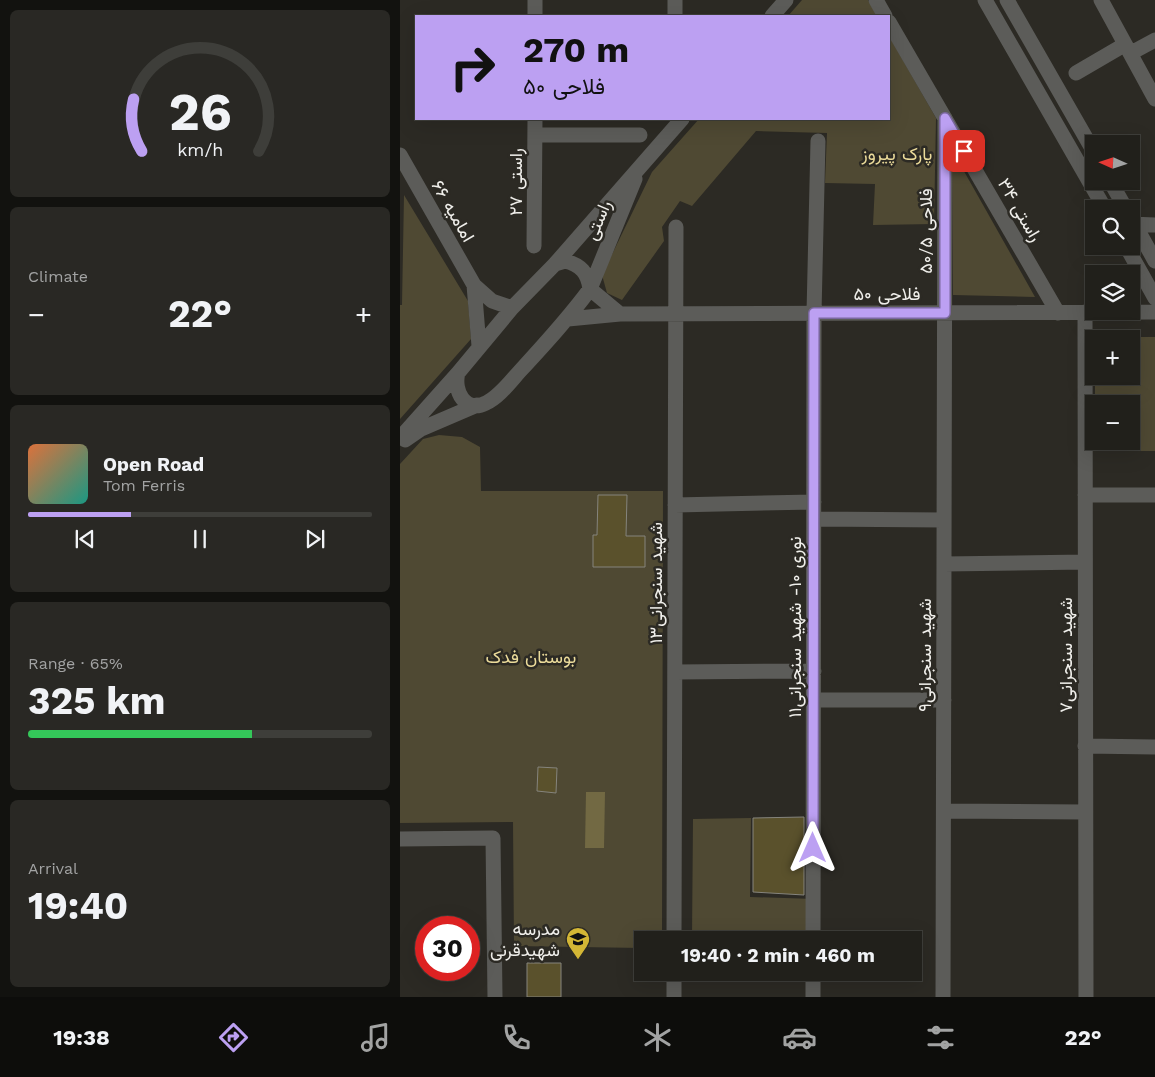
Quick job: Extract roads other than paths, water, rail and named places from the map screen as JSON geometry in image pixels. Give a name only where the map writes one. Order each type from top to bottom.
[{"type":"street","points":[[535,0],[535,15]]},
{"type":"street","points":[[675,0],[675,15]]},
{"type":"street","points":[[773,15],[786,0]]},
{"type":"street","points":[[876,0],[884,15]]},
{"type":"street","points":[[985,0],[1100,200]]},
{"type":"street","points":[[1007,0],[1085,136]]},
{"type":"street","points":[[1100,0],[1155,99]]},
{"type":"street","name":"راستی ۳۴","points":[[890,24],[1058,312]]},
{"type":"street","points":[[1076,73],[1127,49],[1155,40]]},
{"type":"street","name":"فلاحی ۵۰/۵","points":[[945,118],[945,313]]},
{"type":"street","name":"راستی ۲۷","points":[[534,246],[535,120]]},
{"type":"street","name":"راستی","points":[[458,373],[512,308],[555,264],[681,120]]},
{"type":"street","points":[[535,134],[640,135]]},
{"type":"street","name":"نوری ۱۰- شهید سنجرانی۱۱","points":[[813,931],[814,313],[818,141]]},
{"type":"street","name":"امامیه ۶۶","points":[[400,155],[474,285]]},
{"type":"street","name":"راستی","points":[[477,405],[486,403],[506,386],[568,319],[590,289],[641,166]]},
{"type":"street","points":[[1140,223],[1155,225]]},
{"type":"street","name":"شهید سنجرانی۱۳","points":[[674,931],[676,227]]},
{"type":"street","points":[[1140,236],[1155,261]]},
{"type":"street","points":[[1131,255],[1155,298]]},
{"type":"street","points":[[555,264],[565,261],[575,264],[584,270],[590,289],[620,314]]},
{"type":"street","points":[[474,285],[492,301],[512,308]]},
{"type":"street","points":[[474,285],[479,346]]},
{"type":"street","name":"فلاحی ۵۰","points":[[568,319],[620,314],[1085,312]]},
{"type":"street","name":"فلاحی ۵۰","points":[[1140,312],[1155,312]]},
{"type":"street","name":"شهید سنجرانی۹","points":[[943,997],[945,313]]},
{"type":"street","name":"شهید سنجرانی۷","points":[[1085,320],[1086,997]]},
{"type":"street","points":[[458,373],[455,382],[456,391],[468,404],[477,405]]},
{"type":"street","points":[[400,438],[458,373]]},
{"type":"street","points":[[400,443],[421,429],[477,405]]},
{"type":"street","points":[[1085,495],[1155,495]]},
{"type":"street","points":[[675,504],[814,502]]},
{"type":"street","points":[[814,519],[944,520]]},
{"type":"street","points":[[944,564],[1085,562]]},
{"type":"street","points":[[675,672],[814,671]]},
{"type":"street","points":[[814,700],[944,700]]},
{"type":"street","points":[[1085,746],[1155,747]]},
{"type":"street","points":[[944,810],[1085,812]]},
{"type":"street","points":[[400,839],[493,838],[495,997]]},
{"type":"street","points":[[674,981],[674,997]]},
{"type":"street","points":[[813,981],[813,997]]},
{"type":"place","name":"مدرسه شهیدقرنی","points":[[578,960]]},
{"type":"park label","name":"پارک پیروز","points":[[897,154]]},
{"type":"park label","name":"بوستان فدک","points":[[531,657]]}]
